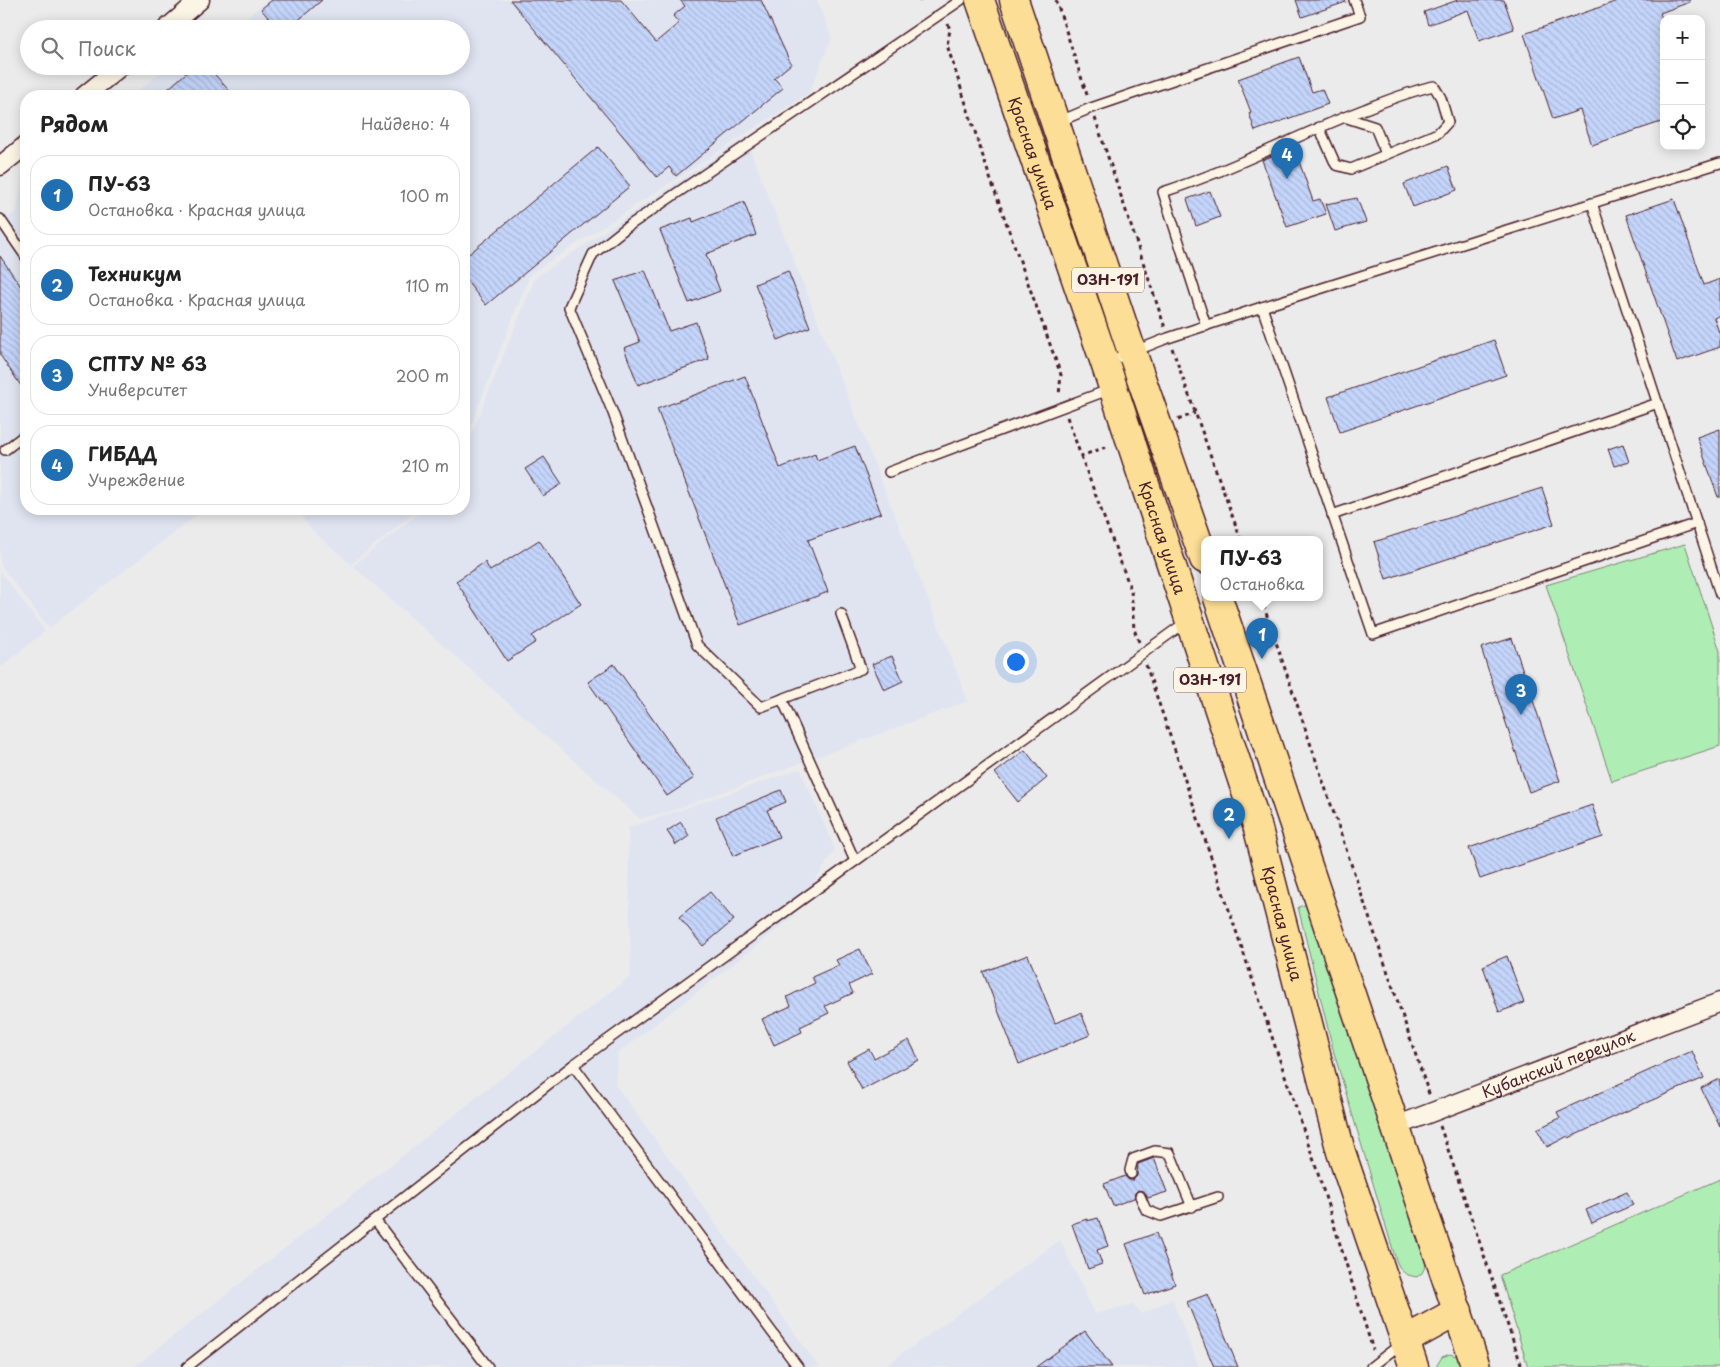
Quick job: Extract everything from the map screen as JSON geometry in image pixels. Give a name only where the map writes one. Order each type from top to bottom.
[{"type":"main road","name":"Красная улица","points":[[980,0],[1109,375],[1256,826],[1340,1152],[1414,1367]]},
{"type":"main road","name":"Красная улица","points":[[1014,0],[1132,352],[1201,549]]},
{"type":"main road","name":"03Н-191","points":[[1219,601],[1476,1367]]},
{"type":"main road","points":[[1404,1342],[1458,1311]]},
{"type":"street","points":[[177,20],[200,0]]},
{"type":"street","points":[[91,90],[109,75]]},
{"type":"street","points":[[0,166],[20,150]]},
{"type":"street","name":"Кубанский переулок","points":[[1396,1126],[1720,1002]]},
{"type":"lane","points":[[841,614],[861,669],[761,707],[697,645],[613,413],[569,307],[593,254],[627,226],[961,0]]},
{"type":"lane","points":[[1056,123],[1091,108],[1360,16],[1354,0]]},
{"type":"lane","points":[[1206,326],[1163,192],[1319,127],[1415,90],[1434,86],[1441,98],[1448,122],[1438,134],[1351,168],[1336,165],[1319,127]]},
{"type":"lane","points":[[1344,117],[1375,128],[1386,154]]},
{"type":"lane","points":[[888,472],[1063,406],[1109,375],[1132,352],[1168,338],[1720,163]]},
{"type":"lane","points":[[1592,203],[1720,594]]},
{"type":"lane","points":[[0,219],[20,248]]},
{"type":"lane","points":[[1262,307],[1373,634],[1697,523]]},
{"type":"lane","points":[[1332,514],[1658,403]]},
{"type":"lane","points":[[5,450],[20,439]]},
{"type":"lane","points":[[187,1367],[573,1065],[1190,619]]},
{"type":"lane","points":[[782,699],[856,861]]},
{"type":"lane","points":[[573,1065],[798,1367]]},
{"type":"lane","points":[[1131,1174],[1130,1170],[1133,1159],[1155,1151],[1170,1152],[1192,1206]]},
{"type":"lane","points":[[1140,1196],[1146,1210],[1161,1216],[1218,1197]]},
{"type":"lane","points":[[375,1220],[488,1367]]},
{"type":"lane","points":[[1374,1365],[1404,1342]]},
{"type":"path","points":[[1056,0],[1168,338],[1240,536]]},
{"type":"path","points":[[944,12],[950,30],[947,45],[988,172],[1061,375],[1059,396],[1131,590],[1134,629],[1314,1161],[1374,1365]]},
{"type":"path","points":[[1159,428],[1196,414]]},
{"type":"path","points":[[1081,456],[1130,438]]},
{"type":"path","points":[[1262,601],[1522,1367]]},
{"type":"shaded area","points":[[268,0],[817,0],[832,38],[809,93],[530,274],[470,428],[470,90],[139,90],[158,75],[470,75],[470,20],[244,20]]},
{"type":"shaded area","points":[[745,137],[968,701],[674,810],[640,819],[353,566],[417,515],[470,515],[470,438],[535,278]]},
{"type":"shaded area","points":[[20,192],[20,515],[197,515],[49,628],[0,564],[0,223],[17,211]]},
{"type":"shaded area","points":[[300,515],[412,515],[351,564],[315,533]]},
{"type":"shaded area","points":[[0,571],[45,631],[0,668]]},
{"type":"shaded area","points":[[800,769],[835,849],[791,919],[618,1053],[615,1084],[819,1367],[134,1367],[631,976],[628,828]]},
{"type":"shaded area","points":[[1060,1240],[1095,1314],[1133,1304],[1142,1314],[1172,1299],[1199,1367],[884,1367]]},
{"type":"green space","points":[[1685,544],[1720,651],[1720,746],[1612,781],[1546,585]]},
{"type":"green space","points":[[1308,904],[1371,1087],[1426,1265],[1422,1273],[1417,1277],[1404,1272],[1396,1260],[1334,1053],[1298,907]]},
{"type":"green space","points":[[1720,1179],[1720,1367],[1528,1367],[1500,1275]]},
{"type":"green space","points":[[1450,1354],[1459,1357],[1463,1367],[1437,1367],[1442,1357]]},
{"type":"building","points":[[272,0],[322,0],[299,20],[270,20],[261,9]]},
{"type":"building","points":[[510,0],[621,0],[656,42],[679,23],[673,16],[685,6],[680,0],[761,0],[791,64],[774,78],[783,88],[676,176],[669,167],[657,177]]},
{"type":"building","points":[[1296,0],[1345,0],[1346,2],[1302,17]]},
{"type":"building","points":[[1458,0],[1504,0],[1514,29],[1479,41],[1468,10],[1428,25],[1424,12]]},
{"type":"building","points":[[1620,0],[1690,0],[1690,2],[1660,13],[1660,122],[1592,145],[1580,110],[1553,119],[1524,34]]},
{"type":"building","points":[[1299,57],[1312,92],[1322,89],[1328,104],[1255,131],[1249,113],[1251,112],[1238,79]]},
{"type":"building","points":[[184,75],[215,75],[229,90],[167,90]]},
{"type":"building","points":[[598,147],[630,186],[486,305],[470,285],[470,253]]},
{"type":"building","points":[[1294,147],[1313,201],[1320,199],[1326,214],[1287,227],[1262,160]]},
{"type":"building","points":[[1448,166],[1457,190],[1413,207],[1404,184]]},
{"type":"building","points":[[1210,191],[1220,217],[1196,226],[1187,199]]},
{"type":"building","points":[[1357,198],[1366,222],[1335,231],[1326,204]]},
{"type":"building","points":[[1674,199],[1704,285],[1720,279],[1720,315],[1714,318],[1720,335],[1720,347],[1677,362],[1626,215]]},
{"type":"building","points":[[744,202],[756,235],[706,254],[720,291],[689,303],[660,230],[692,218],[693,222]]},
{"type":"building","points":[[0,256],[20,285],[20,384],[0,355]]},
{"type":"building","points":[[645,270],[669,331],[696,322],[709,359],[638,385],[624,348],[640,342],[615,281]]},
{"type":"building","points":[[788,271],[810,327],[778,340],[755,284]]},
{"type":"building","points":[[1494,340],[1506,375],[1340,432],[1328,397]]},
{"type":"building","points":[[745,376],[780,468],[815,454],[817,460],[855,446],[881,513],[808,540],[828,592],[740,625],[657,409]]},
{"type":"building","points":[[1720,429],[1720,497],[1718,497],[1697,437]]},
{"type":"building","points":[[1623,444],[1629,462],[1614,466],[1608,449]]},
{"type":"building","points":[[544,457],[562,484],[543,496],[525,469]]},
{"type":"building","points":[[1542,488],[1554,524],[1386,579],[1374,542]]},
{"type":"building","points":[[539,540],[581,604],[532,636],[536,642],[507,661],[456,581],[485,562],[490,571]]},
{"type":"building","points":[[1512,638],[1560,781],[1529,792],[1481,648]]},
{"type":"building","points":[[892,656],[903,681],[884,690],[872,664]]},
{"type":"building","points":[[614,664],[694,778],[667,796],[588,682]]},
{"type":"building","points":[[1025,750],[1047,778],[1018,802],[995,773]]},
{"type":"building","points":[[781,790],[786,802],[767,810],[779,837],[733,856],[716,817]]},
{"type":"building","points":[[1592,805],[1603,837],[1480,879],[1469,848]]},
{"type":"building","points":[[681,822],[689,836],[676,845],[667,831]]},
{"type":"building","points":[[710,892],[734,920],[703,946],[679,917]]},
{"type":"building","points":[[860,949],[872,974],[849,985],[853,993],[825,1006],[829,1013],[800,1027],[802,1032],[774,1045],[762,1019],[791,1006],[787,997],[815,983],[812,977],[839,965],[836,960]]},
{"type":"building","points":[[1028,955],[1055,1023],[1081,1013],[1090,1035],[1019,1064],[983,972]]},
{"type":"building","points":[[1507,956],[1524,1003],[1499,1012],[1483,966]]},
{"type":"building","points":[[909,1040],[919,1060],[862,1090],[847,1061],[869,1049],[874,1058]]},
{"type":"building","points":[[1692,1051],[1704,1078],[1569,1138],[1568,1136],[1547,1147],[1537,1129],[1560,1118],[1557,1112]]},
{"type":"building","points":[[1720,1079],[1720,1127],[1701,1088]]},
{"type":"building","points":[[1154,1158],[1167,1192],[1148,1198],[1144,1191],[1138,1190],[1134,1198],[1113,1206],[1104,1184],[1125,1176],[1129,1180],[1133,1180],[1137,1176],[1138,1164]]},
{"type":"building","points":[[1627,1192],[1633,1205],[1592,1223],[1586,1210]]},
{"type":"building","points":[[1098,1218],[1108,1246],[1097,1250],[1102,1264],[1088,1269],[1072,1224]]},
{"type":"building","points":[[1156,1233],[1175,1284],[1145,1295],[1126,1244]]},
{"type":"building","points":[[1208,1294],[1238,1367],[1214,1367],[1187,1302]]},
{"type":"building","points":[[1085,1331],[1112,1367],[1036,1367]]},
{"type":"place","name":"ГИБДД","points":[[1287,179]]},
{"type":"place","name":"ПУ-63","points":[[1262,659]]},
{"type":"place","name":"СПТУ № 63","points":[[1521,715]]},
{"type":"place","name":"Техникум","points":[[1229,839]]}]
